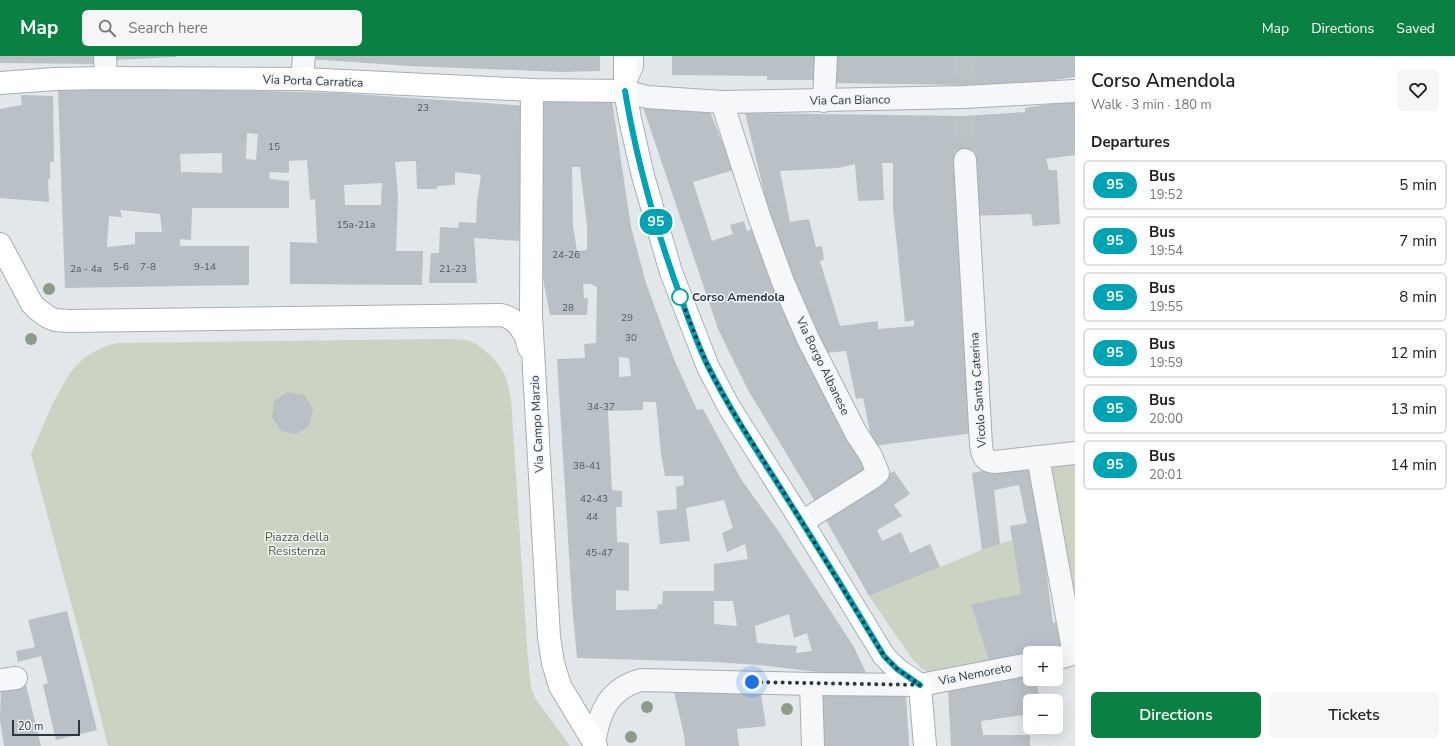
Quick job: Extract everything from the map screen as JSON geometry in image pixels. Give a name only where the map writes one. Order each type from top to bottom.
[{"type":"street","points":[[105,56],[106,78]]},
{"type":"street","points":[[302,79],[304,56]]},
{"type":"street","points":[[625,56],[625,91],[643,176],[671,272],[708,367],[730,407],[884,656],[897,669],[920,685],[925,746]]},
{"type":"street","points":[[824,101],[826,56]]},
{"type":"street","name":"Via Porta Carratica","points":[[0,83],[55,79],[106,78],[302,79],[532,90],[625,91]]},
{"type":"street","name":"Via Campo Marzio","points":[[532,90],[531,292],[534,378],[547,618],[552,656],[560,686],[595,745]]},
{"type":"street","name":"Via Can Bianco","points":[[625,91],[647,97],[722,102],[964,99],[1075,91]]},
{"type":"street","name":"Via Borgo Albanese","points":[[722,102],[759,216],[783,282],[808,339],[856,433],[871,456],[878,472],[872,478],[802,522]]},
{"type":"street","name":"Vicolo Santa Caterina","points":[[965,160],[981,450],[984,458],[991,462],[1038,457]]},
{"type":"street","points":[[0,244],[32,304],[37,310],[55,320],[502,315],[513,320],[521,328],[528,340],[534,378]]},
{"type":"street","points":[[1063,656],[1072,648],[1072,644],[1038,457],[1075,453]]},
{"type":"street","name":"Via Nemoreto","points":[[595,745],[597,724],[605,706],[612,697],[635,682],[650,679],[810,684],[920,685],[1023,665]]},
{"type":"street","points":[[810,684],[814,746]]},
{"type":"lane","points":[[625,91],[633,79],[637,67],[637,56]]},
{"type":"green space","name":"Piazza della Resistenza","points":[[442,339],[467,340],[477,345],[488,353],[498,364],[508,385],[511,399],[531,688],[535,698],[570,746],[108,746],[31,454],[52,405],[74,368],[84,358],[99,349],[118,343]]},
{"type":"green space","points":[[1075,459],[1075,614],[1047,463]]},
{"type":"green space","points":[[1012,540],[1021,594],[971,604],[990,665],[929,673],[921,668],[913,660],[869,596],[982,550]]},
{"type":"building","points":[[0,56],[100,56],[100,64],[0,63]]},
{"type":"building","points":[[112,56],[176,56],[176,57],[113,60]]},
{"type":"building","points":[[309,56],[600,56],[600,71],[562,72],[410,66],[309,59]]},
{"type":"building","points":[[672,56],[816,56],[816,80],[767,80],[767,76],[672,75]]},
{"type":"building","points":[[832,56],[1075,56],[1075,77],[1033,83],[965,85],[831,83]]},
{"type":"building","points":[[58,90],[223,90],[340,93],[527,106],[519,241],[474,238],[477,283],[429,283],[431,253],[439,253],[440,227],[458,228],[459,222],[476,223],[477,201],[481,175],[455,172],[455,185],[437,186],[437,189],[417,189],[416,161],[395,162],[398,196],[396,251],[423,251],[422,285],[290,284],[290,242],[317,243],[315,199],[310,200],[307,160],[289,161],[289,173],[269,172],[270,179],[289,181],[289,208],[192,208],[191,240],[180,239],[180,246],[249,246],[249,285],[65,288]],"holes":[[[247,133],[258,134],[256,160],[246,159]],[[222,153],[222,173],[181,172],[180,154]],[[382,183],[381,205],[345,205],[344,185]],[[120,210],[160,214],[162,232],[135,232],[135,244],[107,247],[109,216],[122,217]]]},
{"type":"building","points":[[21,95],[53,96],[54,162],[50,162],[50,179],[48,179],[49,202],[0,198],[0,109],[22,105]]},
{"type":"building","points":[[1075,100],[1075,155],[1046,159],[1049,170],[1057,170],[1060,224],[1033,226],[1031,214],[970,216],[974,433],[873,446],[863,398],[856,399],[846,351],[825,353],[784,266],[772,225],[745,113],[964,116],[1025,112],[1025,108]],"holes":[[[882,163],[893,163],[893,209],[905,322],[914,320],[914,326],[878,329],[878,321],[840,326],[820,261],[824,260],[822,246],[816,247],[809,219],[790,222],[780,171],[838,168],[855,164],[858,201],[884,200]]]},
{"type":"building","points":[[612,101],[631,227],[646,283],[673,357],[697,410],[703,409],[741,479],[779,532],[854,647],[867,675],[825,673],[759,665],[714,662],[577,658],[572,604],[557,359],[585,358],[584,344],[596,343],[597,287],[591,284],[583,284],[584,298],[588,298],[587,315],[550,315],[544,284],[538,229],[539,102]],"holes":[[[572,167],[580,167],[587,226],[587,250],[577,251],[573,226]],[[619,357],[629,358],[631,376],[619,377]],[[643,402],[656,402],[661,454],[665,476],[683,476],[684,485],[676,487],[677,509],[657,511],[660,544],[690,541],[686,508],[724,500],[733,528],[722,533],[727,552],[745,544],[748,559],[714,564],[714,591],[663,591],[662,605],[658,604],[657,609],[616,610],[616,590],[629,591],[629,543],[617,542],[616,507],[622,507],[622,491],[612,490],[608,411],[643,410]],[[714,601],[733,601],[737,626],[714,624]],[[789,614],[794,638],[807,633],[812,651],[796,653],[797,646],[757,643],[755,626]]]},
{"type":"building","points":[[643,107],[709,110],[734,170],[693,182],[712,241],[733,234],[730,225],[744,221],[747,231],[756,228],[793,333],[872,475],[819,508],[748,390],[718,329]]},
{"type":"building","points":[[288,392],[304,395],[313,409],[309,426],[296,434],[281,431],[272,417],[274,401]]},
{"type":"building","points":[[1032,461],[1053,623],[1063,621],[1066,645],[1023,646],[1023,657],[990,665],[971,604],[1021,594],[1010,526],[1027,523],[1019,485],[994,490],[1000,544],[982,550],[972,473]]},
{"type":"building","points":[[894,471],[910,494],[894,505],[902,516],[877,530],[882,541],[901,532],[910,553],[930,544],[940,567],[869,596],[823,515]]},
{"type":"building","points":[[67,611],[97,730],[56,740],[43,685],[48,683],[41,656],[18,662],[16,651],[35,647],[28,620]]},
{"type":"building","points":[[1023,677],[1023,686],[1037,686],[1039,694],[1023,694],[1023,715],[981,721],[983,735],[1030,735],[1030,746],[951,746],[948,689],[988,681]]},
{"type":"building","points":[[25,681],[41,746],[4,746],[0,720],[1,687]]},
{"type":"building","points":[[673,688],[761,694],[766,726],[737,729],[739,746],[685,746],[684,735]]},
{"type":"building","points":[[906,694],[909,746],[823,746],[822,695]]},
{"type":"tunnel","points":[[964,56],[965,85]]},
{"type":"tunnel","points":[[964,116],[965,160]]},
{"type":"bus line","name":"95","points":[[625,91],[643,176],[658,231],[671,272],[708,367],[730,407],[884,656],[897,669],[920,685]]},
{"type":"place","name":"Corso Amendola","points":[[680,297]]},
{"type":"route","points":[[680,297],[708,367],[730,407],[884,656],[897,669],[920,685],[752,682]]}]
